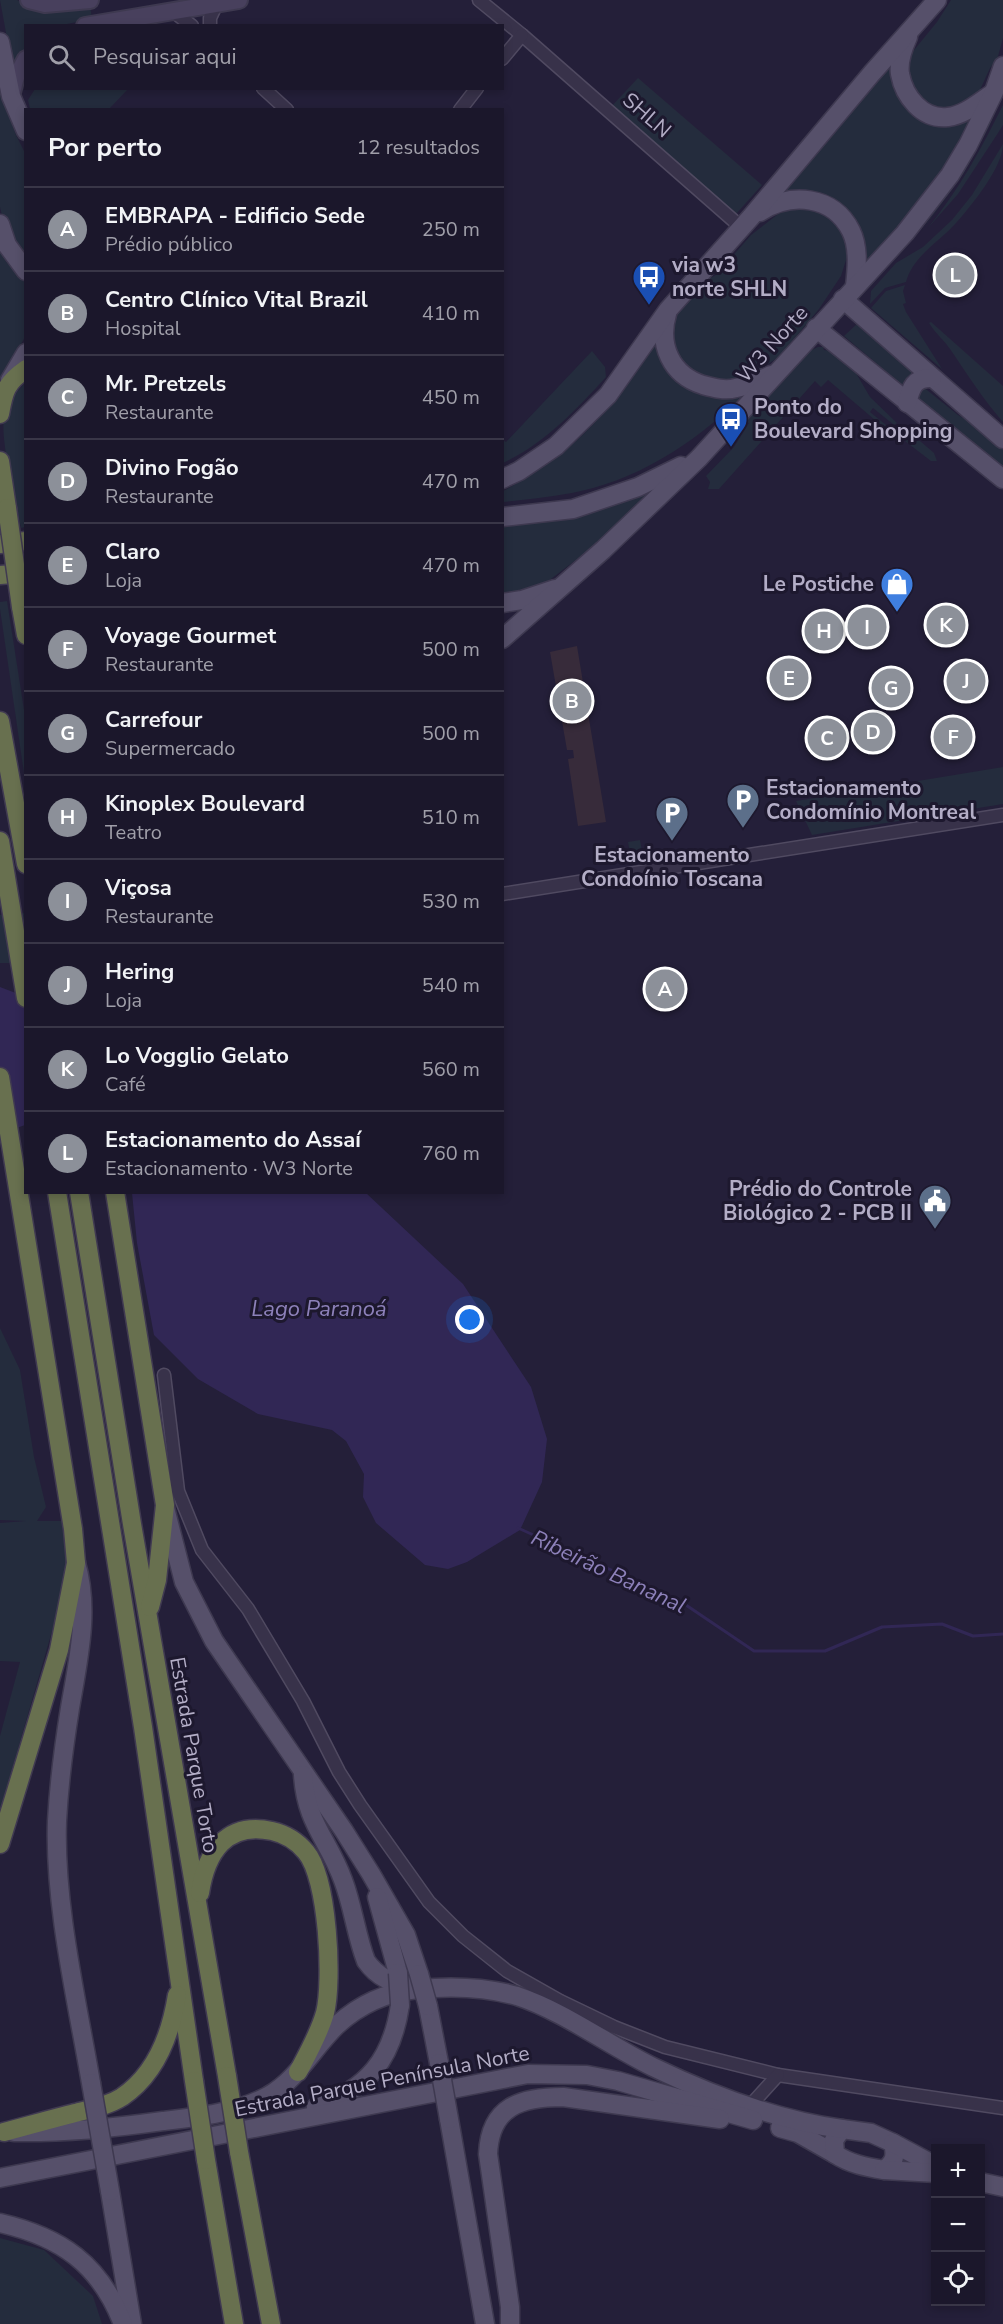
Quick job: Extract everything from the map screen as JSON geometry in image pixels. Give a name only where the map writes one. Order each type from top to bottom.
[{"type":"highway","points":[[0,414],[3,396],[18,375]]},
{"type":"highway","points":[[0,461],[24,624]]},
{"type":"highway","points":[[0,544],[24,541]]},
{"type":"highway","points":[[0,575],[24,573]]},
{"type":"highway","points":[[0,721],[24,853]]},
{"type":"highway","points":[[0,841],[24,986]]},
{"type":"highway","points":[[0,1077],[73,1529],[76,1563],[59,1650],[0,1844]]},
{"type":"highway","points":[[57,1194],[112,1529],[206,2160],[234,2324]]},
{"type":"highway","name":"Estrada Parque Torto","points":[[79,1194],[226,2076],[271,2324]]},
{"type":"highway","points":[[115,1194],[165,1505],[157,1580],[148,1614]]},
{"type":"highway","points":[[198,1910],[204,1869],[219,1845],[229,1835],[261,1828],[279,1832],[294,1840],[307,1853],[319,1882],[323,1906],[329,1991],[320,2029],[298,2072]]},
{"type":"highway","points":[[2,2132],[103,2106],[121,2098],[134,2087],[158,2058],[175,2010],[180,1978]]},
{"type":"main road","points":[[29,0],[53,4],[90,0]]},
{"type":"main road","points":[[99,0],[93,24],[239,0]]},
{"type":"main road","points":[[504,477],[519,471],[556,446],[608,395],[668,309],[747,222],[937,0]]},
{"type":"main road","points":[[910,32],[903,50],[900,73],[906,93],[923,111],[947,117],[963,112],[994,92]]},
{"type":"main road","points":[[0,42],[10,96],[24,127]]},
{"type":"main road","points":[[10,96],[16,77],[24,63]]},
{"type":"main road","name":"W3 Norte","points":[[504,637],[562,587],[698,458],[905,233],[950,175],[968,145],[994,92],[1003,66]]},
{"type":"main road","points":[[747,222],[774,203],[790,199],[812,200],[834,209],[852,233],[856,255],[849,293],[932,378],[1003,439]]},
{"type":"main road","points":[[0,224],[7,244],[24,268]]},
{"type":"main road","points":[[668,309],[663,335],[667,352],[675,369],[695,382],[716,389],[735,389],[776,374]]},
{"type":"main road","points":[[816,328],[1003,479]]},
{"type":"main road","points":[[18,375],[24,358]]},
{"type":"main road","points":[[907,403],[912,386],[916,382],[932,378]]},
{"type":"main road","points":[[504,517],[573,508],[638,486],[698,458]]},
{"type":"main road","points":[[504,603],[522,600],[562,587]]},
{"type":"main road","points":[[165,1505],[184,1582],[200,1614],[228,1663],[371,1874],[406,1935],[418,1982],[428,2006],[485,2324]]},
{"type":"main road","points":[[76,1563],[81,1585],[82,1620],[60,1789],[58,1863],[64,1918],[132,2324]]},
{"type":"main road","points":[[303,1773],[307,1805],[318,1834],[336,1862],[344,1881],[366,1961],[381,1978],[418,1982]]},
{"type":"main road","points":[[258,2127],[335,2100],[354,2090],[367,2079],[386,2053],[394,2035],[400,2005],[398,1973],[371,1874]]},
{"type":"main road","name":"Estrada Parque Península Norte","points":[[2,2132],[53,2133],[117,2128],[224,2112],[268,2096],[298,2072],[336,2026],[352,2013],[370,2001],[418,1982],[449,1988],[488,1990],[517,1996],[541,2006],[654,2067],[749,2107],[811,2125],[871,2133],[893,2143]]},
{"type":"main road","name":"Estrada Parque Península Norte","points":[[0,2178],[528,2074],[558,2073],[587,2075],[618,2081],[798,2133],[858,2165],[884,2170]]},
{"type":"main road","points":[[510,2324],[507,2285],[488,2154],[490,2134],[494,2123],[509,2108],[533,2099],[563,2097],[762,2123]]},
{"type":"main road","points":[[835,2154],[834,2140],[842,2129]]},
{"type":"main road","points":[[893,2143],[931,2163]]},
{"type":"main road","points":[[884,2170],[893,2163],[895,2158],[893,2143]]},
{"type":"main road","points":[[884,2170],[931,2173]]},
{"type":"main road","points":[[985,2183],[1003,2187]]},
{"type":"main road","points":[[0,2223],[46,2237],[63,2246],[80,2260],[107,2292],[123,2324]]},
{"type":"street","name":"SHLN","points":[[479,0],[747,222]]},
{"type":"street","points":[[210,24],[210,18],[216,5]]},
{"type":"street","points":[[173,12],[189,24]]},
{"type":"street","points":[[504,57],[522,35]]},
{"type":"street","points":[[265,90],[285,108]]},
{"type":"street","points":[[462,108],[475,90]]},
{"type":"street","points":[[504,894],[1003,815]]},
{"type":"street","points":[[164,1375],[178,1491],[202,1550],[248,1609],[303,1701],[339,1772],[388,1846],[429,1902],[463,1936],[507,1971],[561,2001],[664,2047],[778,2075],[1003,2108]]},
{"type":"street","points":[[507,1971],[517,1996]]},
{"type":"street","points":[[749,2107],[778,2075]]},
{"type":"shaded area","points":[[0,0],[17,0],[27,5],[90,5],[92,19],[67,24],[24,24],[24,53],[13,71]]},
{"type":"shaded area","points":[[951,0],[1003,0],[1003,38],[997,60],[990,68],[975,101],[938,112],[912,94],[907,69],[910,55],[937,22]]},
{"type":"shaded area","points":[[897,59],[905,103],[974,117],[949,163],[908,218],[862,268],[863,264],[815,192],[795,190],[779,195]]},
{"type":"shaded area","points":[[638,78],[762,185],[736,214],[610,108]]},
{"type":"shaded area","points":[[0,90],[24,151],[24,258],[4,224],[0,207]]},
{"type":"shaded area","points":[[34,90],[127,90],[110,108],[30,108],[28,100]]},
{"type":"shaded area","points":[[1003,92],[989,127],[964,173],[920,233],[964,170]]},
{"type":"shaded area","points":[[1003,105],[1003,125],[958,194],[927,229],[969,169]]},
{"type":"shaded area","points":[[1003,144],[998,164],[963,215],[914,264],[906,282],[885,288],[870,304],[871,291],[896,263],[923,247],[952,220],[972,195]]},
{"type":"shaded area","points":[[795,207],[818,211],[826,215],[841,231],[847,257],[841,276],[819,309],[779,357],[743,380],[706,383],[678,361],[670,329],[676,314],[703,282],[716,275],[751,235],[778,214]]},
{"type":"shaded area","points":[[0,251],[7,263],[24,280],[24,339],[10,364],[0,391]]},
{"type":"shaded area","points":[[905,285],[903,291],[906,303],[903,304],[906,312],[942,369],[871,308],[886,291]]},
{"type":"shaded area","points":[[931,322],[1003,386],[1003,422],[948,346],[931,327],[929,323]]},
{"type":"shaded area","points":[[858,323],[917,374],[908,377],[902,385],[844,336]]},
{"type":"shaded area","points":[[657,333],[677,378],[749,390],[693,439],[651,465],[628,476],[571,493],[504,502],[504,490],[554,459],[593,425],[641,360]]},
{"type":"shaded area","points":[[818,347],[831,351],[856,373],[870,397],[897,423],[894,425],[873,408],[870,412],[891,429],[889,432],[828,380],[821,387],[815,381],[719,489],[708,489],[710,482],[706,476],[734,447],[749,423],[743,420],[807,352]]},
{"type":"shaded area","points":[[592,351],[605,367],[606,377],[571,414],[546,436],[504,462],[504,441],[506,442]]},
{"type":"shaded area","points":[[24,384],[24,527],[21,528],[6,456],[3,428],[5,413]]},
{"type":"shaded area","points":[[922,386],[1003,448],[1003,471],[916,397]]},
{"type":"shaded area","points":[[900,424],[934,453],[937,461],[931,461],[905,441],[888,437]]},
{"type":"shaded area","points":[[654,488],[593,547],[547,582],[528,591],[504,597],[504,522]]},
{"type":"shaded area","points":[[7,601],[24,710],[24,773],[0,609],[0,602]]},
{"type":"shaded area","points":[[577,646],[606,822],[578,826],[568,759],[574,758],[573,750],[567,750],[550,652]]},
{"type":"shaded area","points":[[1003,767],[1003,804],[812,835],[796,801]]},
{"type":"shaded area","points":[[640,840],[644,862],[632,864],[628,842]]},
{"type":"shaded area","points":[[24,913],[24,963],[0,963],[0,915]]},
{"type":"shaded area","points":[[0,1328],[20,1370],[34,1457],[46,1507],[37,1521],[62,1521],[68,1576],[0,1811],[0,1736],[20,1662],[0,1661],[0,1523],[26,1521],[0,1520]]},
{"type":"shaded area","points":[[0,2238],[44,2250],[93,2296],[102,2324],[0,2324]]},
{"type":"water","points":[[0,987],[24,996],[24,1125],[0,1134]]},
{"type":"water","name":"Lago Paranoá","points":[[132,1194],[367,1194],[463,1284],[531,1387],[547,1439],[542,1482],[520,1530],[467,1562],[448,1569],[425,1565],[376,1523],[363,1497],[364,1474],[346,1441],[332,1430],[258,1414],[198,1379],[154,1335],[137,1243]]},
{"type":"waterway","name":"Ribeirão Bananal","points":[[518,1528],[680,1601],[754,1651],[825,1651],[882,1627],[942,1624],[973,1636],[1003,1634]]},
{"type":"place","name":"Estacionamento do Assaí","points":[[955,275]]},
{"type":"place","name":"via w3 norte SHLN","points":[[649,306]]},
{"type":"place","name":"Ponto do Boulevard Shopping","points":[[731,448]]},
{"type":"place","name":"Le Postiche","points":[[897,613]]},
{"type":"place","name":"Lo Vogglio Gelato","points":[[946,625]]},
{"type":"place","name":"Viçosa","points":[[867,627]]},
{"type":"place","name":"Kinoplex Boulevard","points":[[824,631]]},
{"type":"place","name":"Claro","points":[[789,678]]},
{"type":"place","name":"Hering","points":[[966,681]]},
{"type":"place","name":"Carrefour","points":[[891,688]]},
{"type":"place","name":"Centro Clínico Vital Brazil","points":[[572,701]]},
{"type":"place","name":"Divino Fogão","points":[[873,732]]},
{"type":"place","name":"Voyage Gourmet","points":[[953,737]]},
{"type":"place","name":"Mr. Pretzels","points":[[827,738]]},
{"type":"place","name":"Estacionamento Condomínio Montreal","points":[[743,829]]},
{"type":"place","name":"Estacionamento Condoínio Toscana","points":[[672,842]]},
{"type":"place","name":"EMBRAPA - Edificio Sede","points":[[665,989]]},
{"type":"place","name":"Prédio do Controle Biológico 2 - PCB II","points":[[935,1230]]}]
